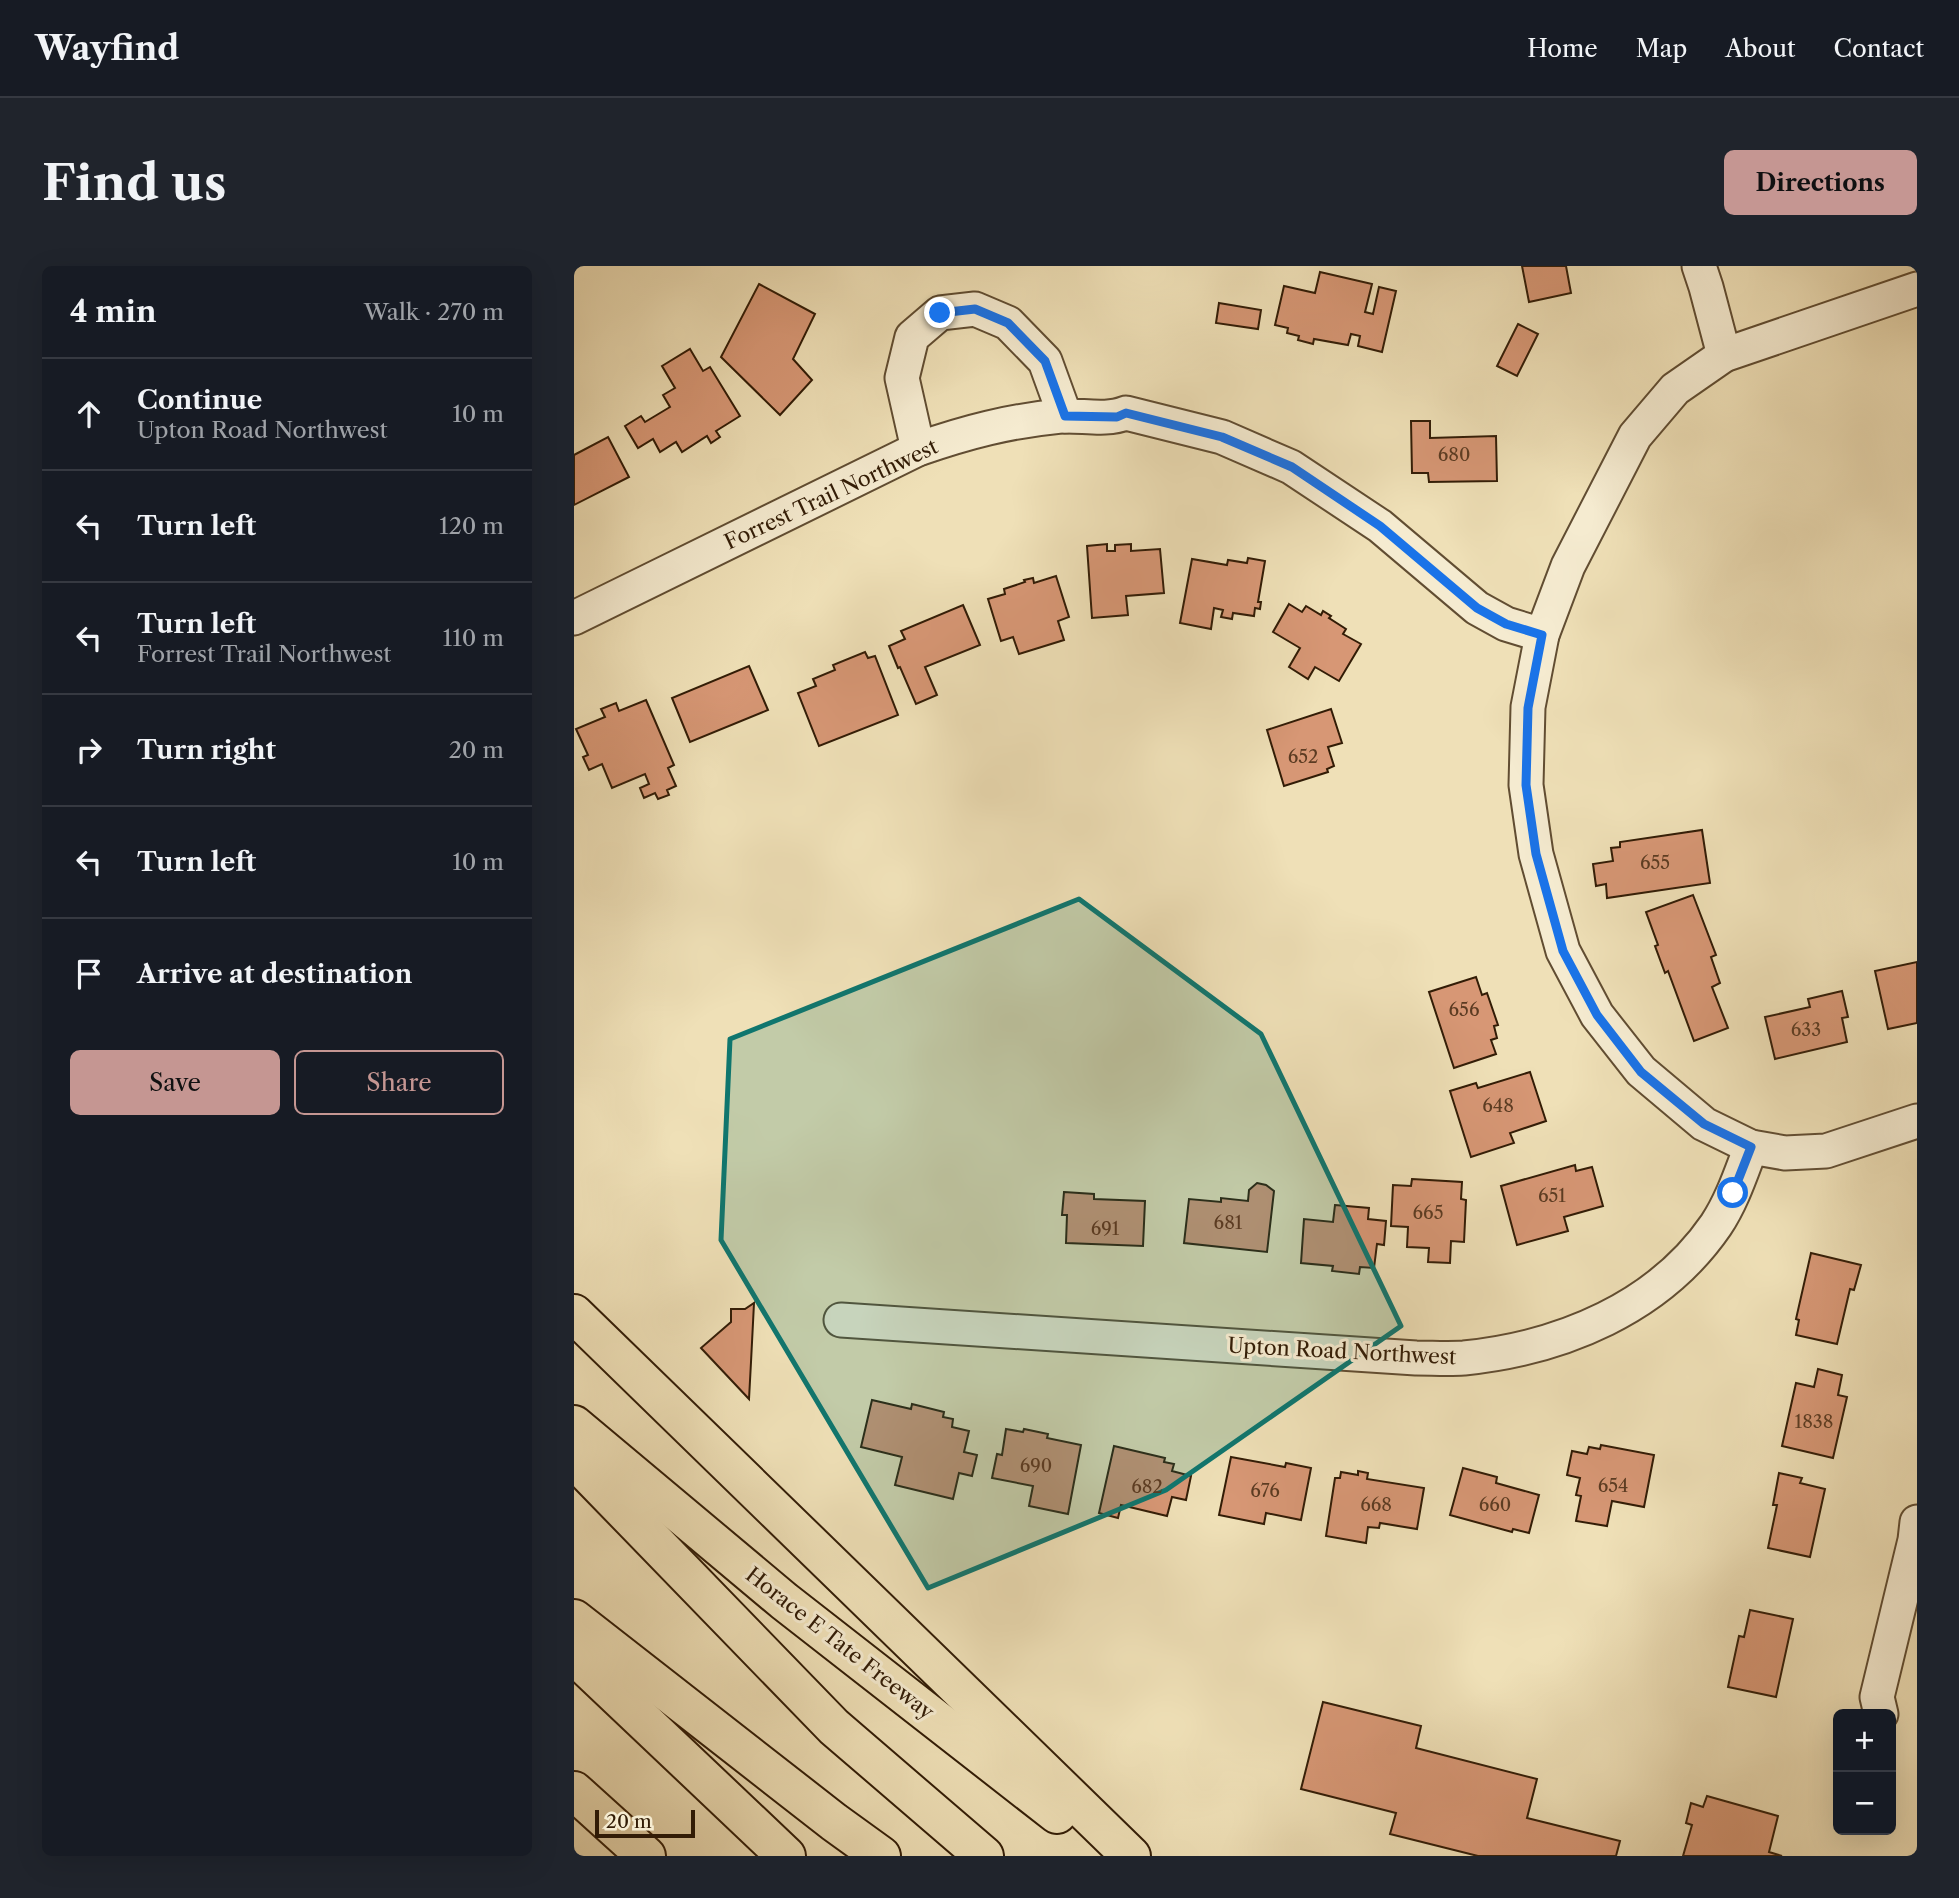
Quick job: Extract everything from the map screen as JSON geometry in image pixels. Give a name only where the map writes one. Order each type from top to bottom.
[{"type":"highway","points":[[574,1314],[1131,1856]]},
{"type":"highway","name":"Horace E Tate Freeway","points":[[574,1425],[785,1601],[1111,1856]]},
{"type":"highway","points":[[574,1459],[834,1727],[984,1856]]},
{"type":"highway","points":[[574,1619],[880,1856]]},
{"type":"highway","points":[[574,1655],[786,1856]]},
{"type":"highway","points":[[576,1792],[646,1856]]},
{"type":"street","points":[[1699,266],[1724,355]]},
{"type":"street","points":[[1916,1126],[1826,1152],[1785,1153],[1751,1147],[1704,1124],[1641,1072],[1597,1015],[1563,951],[1536,854],[1526,785],[1528,708],[1542,635],[1569,566],[1635,436],[1675,389],[1724,355],[1917,289]]},
{"type":"street","points":[[918,449],[902,378],[912,337],[940,313],[975,309],[1008,323],[1045,361],[1065,416]]},
{"type":"street","name":"Forrest Trail Northwest","points":[[574,618],[918,449],[967,432],[1012,422],[1065,416],[1117,417],[1126,413],[1222,437],[1292,467],[1380,526],[1477,608],[1506,624],[1542,635]]},
{"type":"street","name":"Upton Road Northwest","points":[[841,1320],[1416,1358],[1462,1358],[1508,1351],[1553,1340],[1596,1323],[1639,1301],[1669,1279],[1693,1255],[1717,1223],[1733,1193],[1751,1147]]},
{"type":"street","points":[[1873,1709],[1915,1540],[1917,1522]]},
{"type":"highlighted area","points":[[1079,899],[1261,1034],[1401,1326],[1166,1490],[928,1588],[721,1240],[730,1039]]},
{"type":"building","points":[[1522,266],[1566,266],[1571,293],[1529,302]]},
{"type":"building","points":[[1320,272],[1372,284],[1365,312],[1373,314],[1379,287],[1396,291],[1382,352],[1358,346],[1360,336],[1351,334],[1348,345],[1314,339],[1313,344],[1298,340],[1299,336],[1287,333],[1288,328],[1275,325],[1284,286],[1315,293]]},
{"type":"building","points":[[759,284],[815,314],[793,359],[812,380],[780,415],[721,357]]},
{"type":"building","points":[[1219,303],[1261,310],[1258,329],[1216,323]]},
{"type":"building","points":[[1518,324],[1538,334],[1517,376],[1497,366]]},
{"type":"building","points":[[690,349],[703,371],[710,367],[740,416],[716,431],[720,437],[711,443],[707,436],[682,452],[676,442],[660,452],[653,439],[638,448],[625,426],[641,416],[645,422],[670,407],[663,395],[675,388],[662,366]]},
{"type":"building","points":[[1411,421],[1430,421],[1430,438],[1496,436],[1497,481],[1429,482],[1428,473],[1412,473]]},
{"type":"building","points":[[608,437],[629,477],[574,505],[574,455]]},
{"type":"building","points":[[1107,544],[1107,551],[1115,551],[1115,545],[1131,544],[1131,551],[1160,549],[1164,593],[1126,596],[1128,615],[1092,618],[1087,546]]},
{"type":"building","points":[[1248,558],[1265,561],[1258,602],[1261,602],[1260,609],[1255,608],[1254,616],[1233,613],[1232,619],[1221,617],[1223,610],[1214,608],[1211,629],[1180,623],[1192,559],[1227,565],[1228,560],[1247,563]]},
{"type":"building","points":[[1056,576],[1069,617],[1058,621],[1064,640],[1019,654],[1013,637],[1001,641],[988,599],[1005,594],[1004,589],[1025,582],[1024,580],[1033,578],[1034,583]]},
{"type":"building","points":[[1289,604],[1302,612],[1306,606],[1321,615],[1323,611],[1346,629],[1343,634],[1361,644],[1339,681],[1315,667],[1308,679],[1289,667],[1300,648],[1273,632]]},
{"type":"building","points":[[963,605],[980,645],[925,667],[937,695],[916,704],[889,646],[905,639],[901,631]]},
{"type":"building","points":[[865,652],[868,658],[875,656],[898,715],[819,746],[798,693],[816,686],[813,679],[835,670],[833,665]]},
{"type":"building","points":[[749,666],[768,710],[690,742],[672,698]]},
{"type":"building","points":[[646,700],[674,765],[668,768],[676,786],[667,790],[669,795],[658,799],[655,793],[644,798],[640,788],[649,784],[645,774],[612,788],[602,764],[589,770],[583,757],[588,755],[576,729],[605,717],[601,709],[616,703],[619,711]]},
{"type":"building","points":[[1331,709],[1342,743],[1328,747],[1334,766],[1327,769],[1328,772],[1284,786],[1267,730]]},
{"type":"building","points":[[1702,830],[1710,883],[1607,898],[1606,884],[1596,886],[1593,864],[1613,861],[1611,848],[1620,847],[1620,842]]},
{"type":"building","points":[[1693,895],[1716,955],[1711,957],[1720,983],[1712,987],[1728,1028],[1694,1041],[1668,971],[1665,973],[1646,912]]},
{"type":"building","points":[[1917,962],[1917,1023],[1888,1029],[1875,971]]},
{"type":"building","points":[[1476,977],[1482,995],[1487,993],[1498,1025],[1494,1026],[1497,1038],[1491,1040],[1496,1054],[1454,1068],[1429,992]]},
{"type":"building","points":[[1842,991],[1848,1017],[1842,1018],[1847,1042],[1775,1059],[1765,1017],[1810,1007],[1808,999]]},
{"type":"building","points":[[1530,1072],[1546,1121],[1510,1133],[1514,1143],[1471,1157],[1450,1091],[1476,1083],[1478,1088]]},
{"type":"building","points":[[1575,1165],[1576,1171],[1592,1167],[1603,1206],[1564,1217],[1568,1231],[1517,1245],[1501,1186]]},
{"type":"building","points":[[1412,1179],[1462,1182],[1461,1199],[1466,1200],[1464,1242],[1451,1241],[1450,1263],[1428,1262],[1429,1248],[1407,1247],[1408,1227],[1391,1226],[1393,1185],[1411,1186]]},
{"type":"building","points":[[1257,1183],[1274,1191],[1267,1252],[1184,1243],[1189,1199],[1248,1201],[1249,1190]]},
{"type":"building","points":[[1064,1192],[1094,1194],[1094,1199],[1145,1201],[1143,1246],[1066,1243],[1067,1215],[1062,1215]]},
{"type":"building","points":[[1335,1205],[1369,1208],[1368,1219],[1386,1221],[1384,1245],[1377,1244],[1374,1268],[1360,1267],[1359,1274],[1332,1271],[1333,1266],[1301,1263],[1304,1219],[1333,1222]]},
{"type":"building","points":[[1811,1253],[1861,1265],[1854,1290],[1850,1289],[1837,1344],[1796,1335],[1799,1320],[1796,1319]]},
{"type":"building","points":[[754,1303],[749,1399],[701,1348],[731,1322],[731,1309],[745,1309]]},
{"type":"building","points":[[1818,1369],[1842,1375],[1838,1395],[1847,1397],[1833,1458],[1782,1446],[1796,1383],[1814,1387]]},
{"type":"building","points":[[872,1400],[911,1409],[912,1404],[944,1412],[943,1417],[953,1419],[952,1427],[969,1431],[964,1452],[977,1455],[972,1476],[959,1473],[953,1499],[895,1485],[902,1457],[861,1447]]},
{"type":"building","points":[[1006,1429],[1023,1432],[1024,1429],[1048,1434],[1047,1438],[1081,1445],[1068,1514],[1029,1506],[1033,1486],[992,1478],[997,1454],[1002,1455]]},
{"type":"building","points":[[1601,1445],[1654,1455],[1644,1507],[1612,1501],[1607,1526],[1576,1521],[1581,1496],[1576,1495],[1580,1478],[1567,1475],[1572,1451],[1587,1454],[1589,1447],[1600,1449]]},
{"type":"building","points":[[1114,1446],[1165,1458],[1164,1462],[1174,1464],[1172,1471],[1191,1476],[1186,1500],[1172,1497],[1167,1516],[1121,1505],[1118,1518],[1099,1513]]},
{"type":"building","points":[[1231,1457],[1285,1467],[1286,1463],[1311,1468],[1301,1520],[1266,1513],[1264,1524],[1219,1515]]},
{"type":"building","points":[[1463,1468],[1497,1477],[1496,1483],[1539,1495],[1529,1533],[1513,1529],[1512,1532],[1450,1515]]},
{"type":"building","points":[[1358,1471],[1368,1473],[1367,1479],[1424,1488],[1417,1529],[1380,1523],[1379,1528],[1368,1527],[1366,1543],[1326,1536],[1335,1478],[1340,1478],[1341,1472],[1358,1475]]},
{"type":"building","points":[[1779,1473],[1802,1478],[1800,1483],[1825,1489],[1810,1557],[1768,1548],[1777,1505],[1773,1505]]},
{"type":"building","points":[[1750,1610],[1793,1619],[1776,1697],[1728,1687],[1739,1636],[1744,1637]]},
{"type":"building","points":[[1323,1702],[1421,1726],[1416,1748],[1537,1779],[1527,1818],[1620,1841],[1616,1856],[1478,1856],[1390,1834],[1396,1813],[1301,1789]]},
{"type":"building","points":[[1707,1796],[1778,1816],[1769,1852],[1782,1856],[1683,1856],[1692,1825],[1686,1823],[1691,1803],[1703,1807]]},
{"type":"route","points":[[940,313],[975,309],[1008,323],[1045,361],[1065,416],[1117,417],[1126,413],[1222,437],[1292,467],[1380,526],[1477,608],[1506,624],[1542,635],[1528,708],[1526,785],[1536,854],[1563,951],[1597,1015],[1641,1072],[1704,1124],[1751,1147],[1733,1193]]}]
